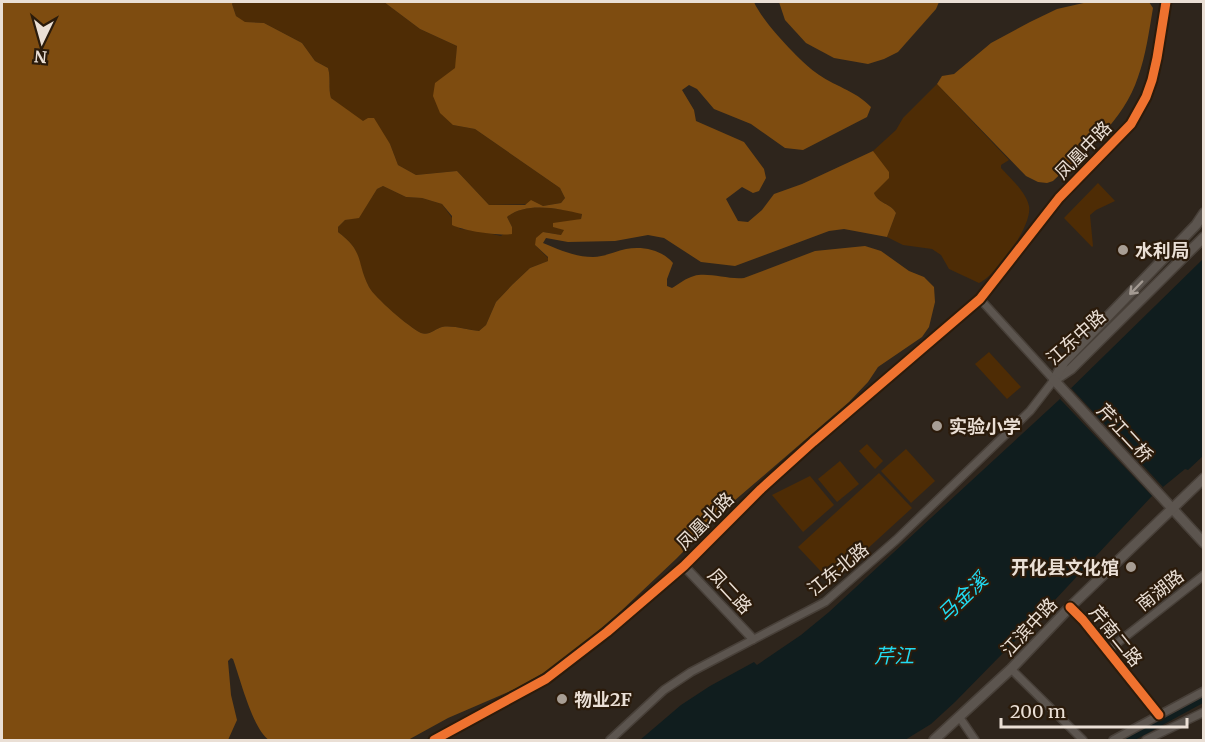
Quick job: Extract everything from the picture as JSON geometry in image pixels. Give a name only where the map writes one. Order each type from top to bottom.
[{"type":"main road","name":"江东中路","points":[[1054,380],[1064,362],[1196,225],[1203,213]]},
{"type":"main road","name":"江东中路","points":[[1054,380],[1071,369],[1203,237]]},
{"type":"main road","name":"芹江二桥","points":[[1054,380],[1203,543]]},
{"type":"main road","name":"江滨中路","points":[[934,741],[1011,669],[1070,607],[1203,478]]},
{"type":"street","name":"凤凰中路","points":[[980,299],[1059,198],[1105,152],[1129,119],[1145,87],[1154,55],[1161,12],[1166,2]]},
{"type":"street","points":[[980,299],[1054,380]]},
{"type":"street","name":"凤凰北路","points":[[434,741],[546,679],[607,632],[684,566],[761,489],[804,450],[980,299]]},
{"type":"street","name":"江东北路","points":[[609,741],[664,690],[692,672],[825,602],[897,540],[1030,411],[1054,380]]},
{"type":"street","name":"凤二路","points":[[684,566],[753,639]]},
{"type":"street","name":"南湖路","points":[[1107,651],[1203,575]]},
{"type":"street","name":"芹南二路","points":[[1070,607],[1159,715]]},
{"type":"street","points":[[1011,669],[1083,741]]},
{"type":"street","points":[[1113,741],[1203,691]]},
{"type":"street","points":[[1146,741],[1203,712]]},
{"type":"street","points":[[960,718],[975,741]]},
{"type":"shaded area","points":[[2,2],[233,2],[236,16],[245,22],[264,23],[302,43],[315,61],[328,68],[331,98],[363,121],[374,118],[390,144],[398,165],[416,175],[457,171],[489,205],[525,205],[531,200],[543,206],[561,203],[565,198],[560,188],[475,129],[453,125],[440,113],[433,96],[435,83],[455,68],[457,46],[420,29],[384,2],[754,2],[772,29],[808,66],[822,77],[858,96],[871,107],[867,117],[803,150],[785,148],[751,124],[714,109],[697,89],[689,85],[682,90],[694,110],[696,121],[744,142],[764,169],[766,178],[759,191],[753,193],[742,187],[726,199],[738,221],[748,222],[762,210],[774,194],[802,184],[873,151],[889,172],[889,178],[874,193],[896,213],[887,237],[844,229],[829,231],[735,266],[701,262],[664,238],[648,235],[615,241],[568,242],[546,238],[543,243],[586,257],[602,256],[632,248],[658,252],[673,263],[667,279],[667,286],[672,288],[694,276],[744,278],[815,251],[865,246],[881,251],[909,271],[924,277],[934,287],[935,302],[929,327],[922,337],[878,367],[868,382],[849,402],[727,507],[621,611],[561,663],[515,689],[448,718],[408,740],[269,740],[252,715],[231,658],[228,661],[231,695],[237,720],[228,740],[2,740]],"holes":[[[383,186],[406,197],[422,198],[442,204],[452,216],[452,225],[490,234],[512,234],[512,227],[507,217],[524,209],[544,208],[582,214],[581,219],[553,223],[553,227],[564,230],[561,235],[543,232],[536,238],[535,245],[548,257],[548,261],[530,268],[512,285],[496,302],[486,325],[479,331],[446,327],[424,334],[401,319],[372,292],[356,252],[347,239],[338,232],[338,227],[345,220],[359,218],[377,189]]]},
{"type":"shaded area","points":[[233,2],[384,2],[420,29],[457,46],[453,125],[475,129],[560,188],[565,198],[561,203],[543,206],[536,204],[489,205],[457,171],[416,175],[398,165],[390,144],[331,98],[328,68],[315,61],[302,43],[264,23],[244,22],[236,16]]},
{"type":"shaded area","points":[[779,2],[939,2],[936,9],[898,52],[868,64],[834,58],[806,43],[785,20]]},
{"type":"shaded area","points":[[1088,2],[1149,2],[1153,8],[1143,60],[1132,93],[1102,134],[1053,181],[1038,182],[1026,176],[937,84],[942,76],[954,74],[991,43],[1057,9]]},
{"type":"shaded area","points":[[937,84],[1009,160],[1001,165],[1001,168],[1021,191],[1029,206],[1025,225],[1012,249],[995,271],[979,283],[949,269],[941,255],[932,249],[903,245],[887,237],[896,213],[874,193],[876,190],[873,151],[896,130],[903,118]]},
{"type":"shaded area","points":[[1098,183],[1115,201],[1090,215],[1092,247],[1064,218]]},
{"type":"shaded area","points":[[383,186],[406,197],[422,198],[442,204],[460,229],[501,236],[512,227],[507,217],[524,209],[543,207],[582,213],[581,219],[574,221],[561,235],[543,232],[535,245],[548,258],[548,261],[530,268],[512,285],[496,302],[486,325],[479,331],[446,327],[424,334],[401,319],[372,292],[356,252],[347,239],[338,232],[338,227],[345,220],[359,217],[377,189]]},
{"type":"shaded area","points":[[989,352],[1021,387],[1007,399],[975,364]]},
{"type":"shaded area","points":[[867,444],[883,461],[875,469],[859,451]]},
{"type":"shaded area","points":[[906,449],[935,481],[911,503],[881,471]]},
{"type":"shaded area","points":[[840,461],[859,484],[837,502],[818,479]]},
{"type":"shaded area","points":[[879,473],[912,508],[831,582],[798,547]]},
{"type":"shaded area","points":[[810,476],[834,505],[803,532],[772,495]]},
{"type":"water","name":"芹江","points":[[1203,259],[1203,456],[1152,496],[1054,601],[931,724],[905,740],[640,740],[681,705],[754,662],[757,665],[801,635],[829,612],[1060,399]]},
{"type":"water","points":[[1203,695],[1203,703],[1135,740],[1122,740]]},
{"type":"pier","points":[[1071,388],[1163,487],[1152,496],[1060,399]]},
{"type":"cycle path","points":[[434,740],[546,679],[607,632],[684,566],[761,489],[813,442],[980,299],[1059,198],[1131,124],[1146,97],[1152,80],[1166,2]]},
{"type":"cycle path","points":[[1070,607],[1159,715]]},
{"type":"place","name":"水利局","points":[[1123,250]]},
{"type":"place","name":"实验小学","points":[[937,426]]},
{"type":"place","name":"开化县文化馆","points":[[1131,567]]},
{"type":"place","name":"物业2F","points":[[562,699]]},
{"type":"water label","name":"马金溪","points":[[962,597]]}]
